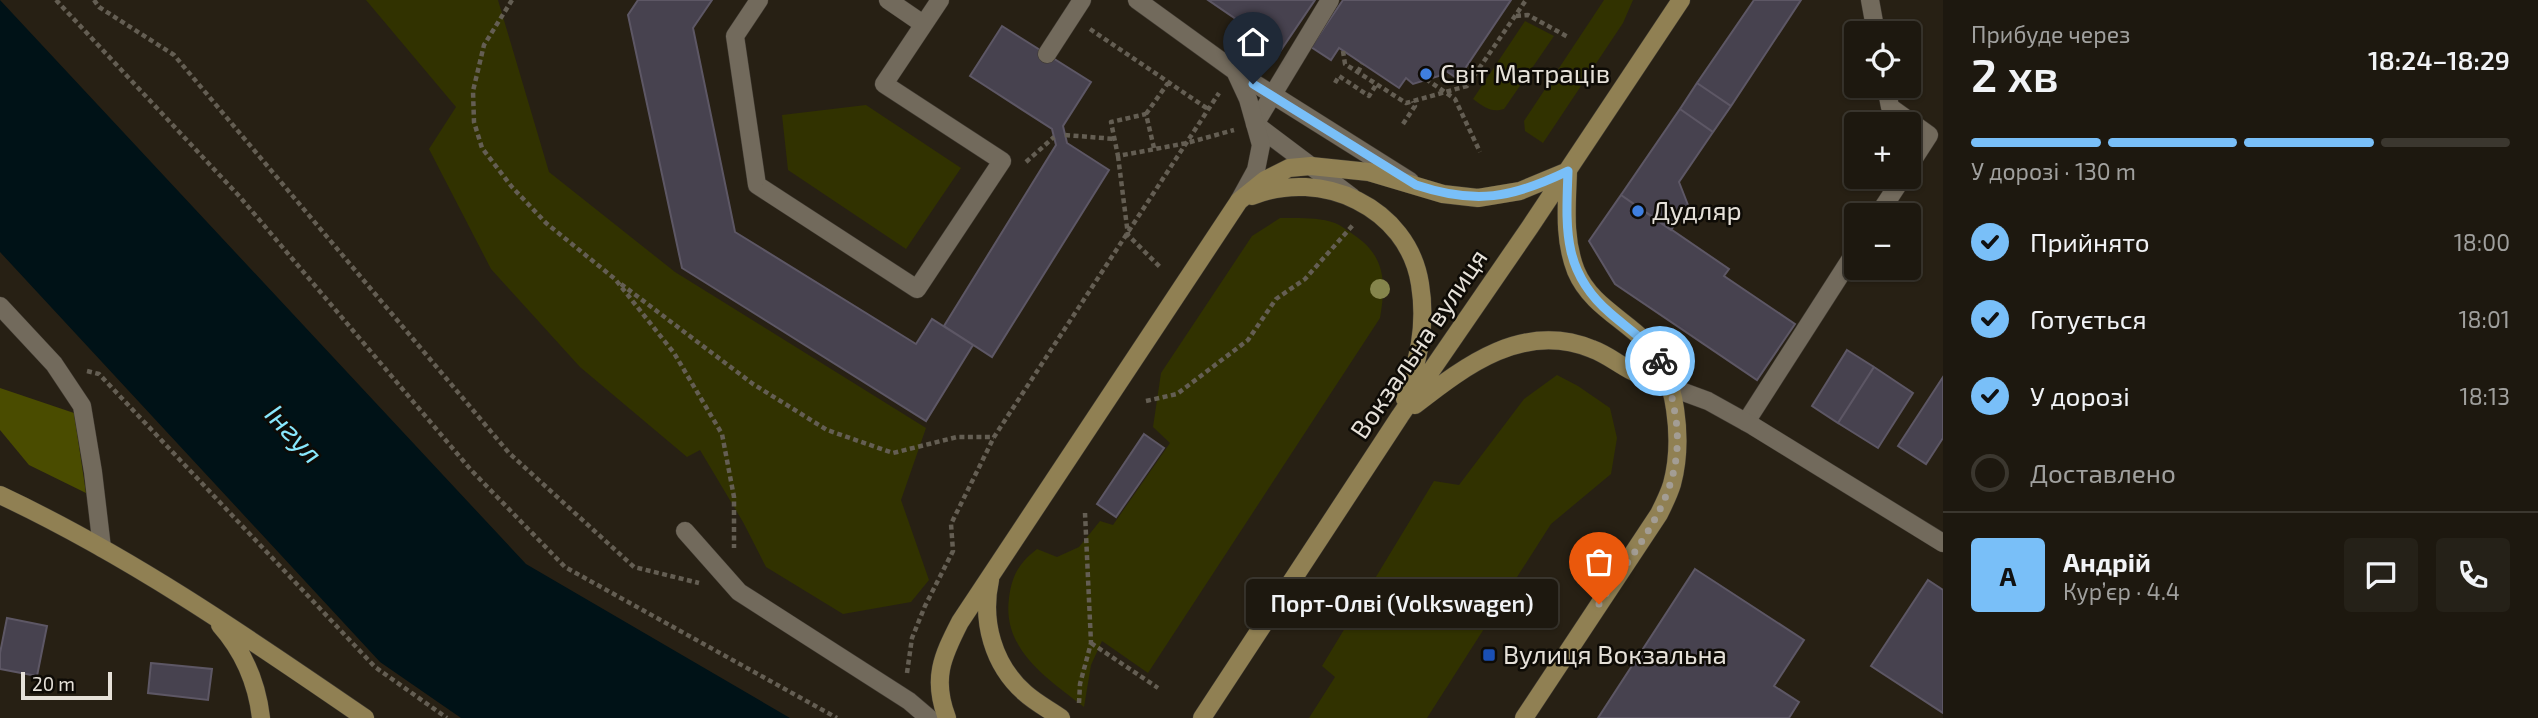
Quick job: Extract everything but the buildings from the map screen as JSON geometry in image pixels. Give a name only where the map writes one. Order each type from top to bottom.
[{"type":"main road","name":"Вокзальна вулиця","points":[[1203,717],[1400,416],[1681,0]]},
{"type":"main road","points":[[947,718],[940,698],[939,669],[960,621],[993,570],[1239,201],[1265,180],[1289,168],[1311,166],[1369,172],[1443,194],[1478,198],[1520,191],[1568,171],[1566,226],[1577,272],[1590,294],[1647,343],[1664,368],[1670,387],[1678,438],[1672,484],[1660,513],[1524,718]]},
{"type":"main road","points":[[1239,201],[1266,190],[1295,186],[1324,187],[1352,197],[1377,212],[1397,232],[1413,257],[1420,284],[1420,352],[1400,416]]},
{"type":"main road","points":[[1400,416],[1454,374],[1479,359],[1526,341],[1568,342],[1591,348],[1670,387]]},
{"type":"main road","points":[[0,495],[102,548],[203,607],[365,718]]},
{"type":"main road","points":[[993,570],[987,594],[987,617],[989,637],[996,653],[1008,674],[1025,693],[1070,716]]},
{"type":"main road","points":[[203,607],[225,631],[253,677],[261,718]]},
{"type":"street","points":[[759,0],[735,36],[757,185],[917,289],[1002,161],[884,84],[940,0]]},
{"type":"street","points":[[888,0],[923,24]]},
{"type":"street","points":[[1047,54],[1082,0]]},
{"type":"street","points":[[1137,0],[1271,96],[1416,185]]},
{"type":"street","points":[[1255,124],[1330,0]]},
{"type":"street","points":[[1870,0],[1874,21]]},
{"type":"street","points":[[1235,71],[1248,99],[1261,145],[1256,170],[1239,201]]},
{"type":"street","points":[[1888,98],[1889,107],[1896,112]]},
{"type":"street","points":[[1255,124],[1352,197]]},
{"type":"street","points":[[1921,129],[1929,135],[1921,147]]},
{"type":"street","points":[[1746,422],[1844,269]]},
{"type":"street","points":[[0,306],[54,364],[82,406],[102,548]]},
{"type":"street","points":[[1670,387],[1708,401],[1746,422],[1943,543]]},
{"type":"street","points":[[685,531],[739,592],[909,701],[929,718]]},
{"type":"path","points":[[56,0],[240,197],[471,470],[565,567],[837,718]]},
{"type":"path","points":[[94,0],[99,7],[174,55],[509,453],[634,567],[700,583]]},
{"type":"path","points":[[512,0],[484,46],[473,91],[474,122],[482,148],[512,187],[546,223],[753,384],[827,430],[893,453],[957,437],[995,438]]},
{"type":"path","points":[[1343,51],[1345,64],[1406,103],[1445,93],[1467,86],[1526,0]]},
{"type":"path","points":[[1515,16],[1528,15],[1568,37]]},
{"type":"path","points":[[1072,16],[1208,109]]},
{"type":"path","points":[[1358,72],[1362,64]]},
{"type":"path","points":[[909,701],[906,669],[912,638],[953,551],[951,524],[995,438],[1235,71]]},
{"type":"path","points":[[1335,83],[1339,76],[1369,96],[1377,85]]},
{"type":"path","points":[[1426,79],[1455,99],[1480,152]]},
{"type":"path","points":[[1160,267],[1128,235],[1111,122],[1146,114],[1168,83]]},
{"type":"path","points":[[1404,124],[1415,106],[1413,101]]},
{"type":"path","points":[[1146,114],[1154,148]]},
{"type":"path","points":[[1118,156],[1188,143],[1255,124]]},
{"type":"path","points":[[1065,135],[1115,139]]},
{"type":"path","points":[[1002,161],[1017,171],[1054,137]]},
{"type":"path","points":[[1146,401],[1177,394],[1248,340],[1276,299],[1305,279],[1353,224]]},
{"type":"path","points":[[615,279],[674,353],[722,434],[734,497],[733,541],[739,592]]},
{"type":"path","points":[[54,364],[99,374],[375,667],[447,718]]},
{"type":"path","points":[[1070,716],[1091,643],[1085,513]]},
{"type":"path","points":[[1091,643],[1157,688]]},
{"type":"shaded area","points":[[366,0],[498,0],[549,172],[675,272],[926,428],[901,500],[929,580],[911,602],[843,614],[766,567],[700,450],[687,457],[580,367],[491,269],[429,149],[456,107]]},
{"type":"shaded area","points":[[1604,0],[1633,0],[1623,23],[1543,143],[1525,131],[1524,121]]},
{"type":"shaded area","points":[[1525,21],[1554,36],[1504,109],[1488,108],[1473,99]]},
{"type":"shaded area","points":[[866,105],[961,168],[906,249],[788,170],[782,115]]},
{"type":"shaded area","points":[[1280,218],[1315,219],[1335,223],[1365,243],[1378,262],[1383,282],[1380,318],[1148,673],[1102,641],[1091,665],[1084,707],[1043,674],[1020,648],[1009,616],[1009,598],[1014,576],[1025,559],[1037,549],[1057,557],[1079,547],[1100,521],[1113,525],[1170,443],[1153,427],[1161,373],[1252,236]]},
{"type":"shaded area","points":[[1557,375],[1610,408],[1617,438],[1611,474],[1551,524],[1427,718],[1309,718],[1335,677],[1322,666],[1434,481],[1459,485],[1524,399]]},
{"type":"shaded area","points":[[0,388],[74,413],[86,493],[29,465],[0,430]]},
{"type":"water","name":"Інгул","points":[[0,0],[526,564],[790,718],[461,718],[380,662],[0,252]]},
{"type":"way so far","points":[[1599,604],[1660,513],[1672,484],[1678,438],[1676,414],[1660,361]]},
{"type":"place","name":"Світ Матраців","points":[[1426,74]]},
{"type":"place","name":"Дудляр","points":[[1638,211]]},
{"type":"place","name":"Порт-Олві (Volkswagen)","points":[[1599,604]]},
{"type":"place","name":"Вулиця Вокзальна","points":[[1489,655]]},
{"type":"route","points":[[1253,84],[1416,185],[1443,194],[1478,198],[1520,191],[1568,171],[1566,226],[1577,272],[1590,294],[1647,343],[1660,361]]}]
